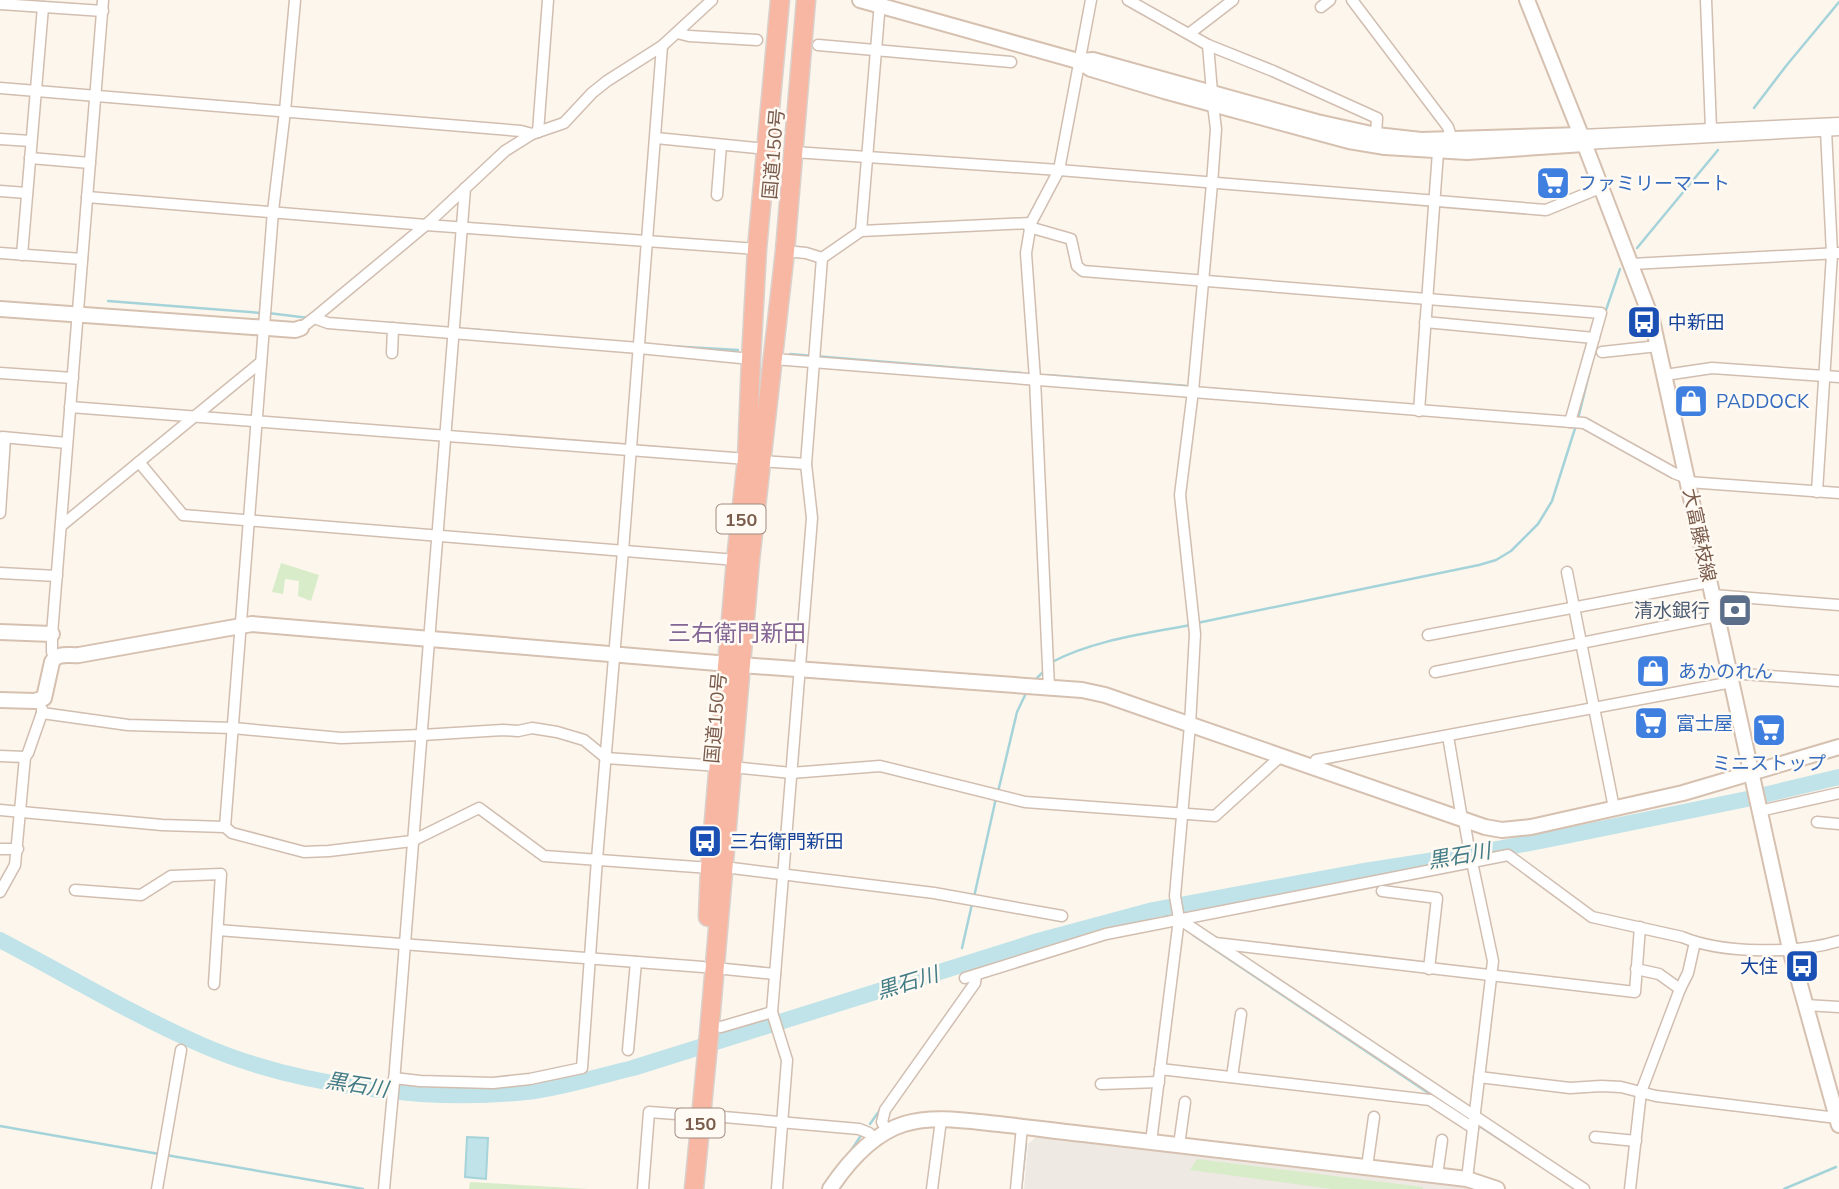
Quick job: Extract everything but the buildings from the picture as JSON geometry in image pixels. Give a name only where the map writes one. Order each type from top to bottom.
[{"type":"highway","name":"国道150号","points":[[683,1189],[701,1059],[709,1033],[709,967],[725,767],[734,664],[750,560],[754,460],[751,359],[757,249],[780,0]]},
{"type":"highway","name":"国道150号","points":[[734,664],[736,560],[774,359],[806,0]]},
{"type":"highway","name":"国道150号","points":[[694,1189],[695,1115]]},
{"type":"street","points":[[0,892],[15,865],[25,757],[46,695],[54,657],[52,634],[103,0]]},
{"type":"street","points":[[225,827],[273,211],[295,0]]},
{"type":"street","points":[[535,133],[548,0]]},
{"type":"street","points":[[0,309],[78,315],[265,318],[295,330],[301,328],[426,225],[505,150],[535,133],[564,122],[599,87],[662,46],[712,0]]},
{"type":"street","points":[[860,0],[880,3],[1078,61],[1091,69],[1376,135],[1421,140],[1583,140],[1839,130]]},
{"type":"street","points":[[1036,687],[1048,667],[1035,379],[1026,253],[1030,225],[1059,170],[1091,0]]},
{"type":"street","points":[[1128,0],[1208,45],[1377,118],[1376,135]]},
{"type":"street","points":[[1190,33],[1233,0]]},
{"type":"street","points":[[1352,0],[1448,127],[1452,139]]},
{"type":"street","name":"大富藤枝線","points":[[1527,0],[1652,320],[1790,949],[1838,1117]]},
{"type":"street","points":[[1706,0],[1712,128]]},
{"type":"street","points":[[861,231],[880,3]]},
{"type":"street","points":[[0,4],[103,11]]},
{"type":"street","points":[[22,255],[43,7]]},
{"type":"street","points":[[677,33],[757,40]]},
{"type":"street","points":[[818,45],[1011,62]]},
{"type":"street","points":[[1151,1142],[1179,919],[1175,896],[1190,725],[1195,624],[1180,495],[1194,391],[1216,129],[1208,45]]},
{"type":"street","points":[[394,1080],[493,1083],[530,1079],[582,1068],[662,46]]},
{"type":"street","points":[[0,88],[535,133]]},
{"type":"street","points":[[1213,98],[1349,141],[1438,152],[1467,152],[1712,128],[1839,123]]},
{"type":"street","points":[[1817,492],[1824,376],[1836,253],[1826,130]]},
{"type":"street","points":[[656,138],[766,149]]},
{"type":"street","points":[[0,139],[31,141]]},
{"type":"street","points":[[717,195],[721,145]]},
{"type":"street","points":[[794,152],[1059,170],[1546,210],[1600,188]]},
{"type":"street","points":[[1419,411],[1438,152]]},
{"type":"street","points":[[30,158],[90,163]]},
{"type":"street","points":[[384,1189],[465,188]]},
{"type":"street","points":[[0,191],[27,193]]},
{"type":"street","points":[[87,197],[757,249]]},
{"type":"street","points":[[822,258],[861,231],[1030,225],[1071,239],[1077,266],[1083,271],[1601,313],[1574,422]]},
{"type":"street","points":[[785,251],[822,258]]},
{"type":"street","points":[[0,253],[82,259]]},
{"type":"street","points":[[1631,264],[1836,253]]},
{"type":"street","points":[[777,1189],[787,1060],[772,1013],[812,518],[806,464],[822,258]]},
{"type":"street","points":[[314,318],[328,323],[751,359]]},
{"type":"street","points":[[1425,323],[1594,338]]},
{"type":"street","points":[[392,353],[393,328]]},
{"type":"street","points":[[1602,352],[1658,346]]},
{"type":"street","points":[[774,359],[815,359],[1584,423],[1688,480],[1839,493]]},
{"type":"street","points":[[61,526],[261,362]]},
{"type":"street","points":[[1665,375],[1712,368],[1839,377]]},
{"type":"street","points":[[0,373],[73,378]]},
{"type":"street","points":[[70,407],[806,464]]},
{"type":"street","points":[[0,513],[3,438],[67,443]]},
{"type":"street","points":[[139,462],[183,515],[736,560]]},
{"type":"street","points":[[1567,572],[1614,808]]},
{"type":"street","points":[[0,573],[57,576]]},
{"type":"street","points":[[1428,635],[1574,608],[1711,589],[1839,605]]},
{"type":"street","points":[[1435,672],[1717,616]]},
{"type":"street","points":[[54,657],[79,655],[252,624],[801,670],[1082,690],[1105,695],[1485,827],[1502,830],[1531,827],[1753,778],[1839,747]]},
{"type":"street","points":[[0,632],[52,634]]},
{"type":"street","points":[[1313,767],[1316,760],[1595,708],[1731,677],[1839,681]]},
{"type":"street","points":[[0,700],[128,725],[233,728],[341,738],[518,731],[532,728],[583,740],[606,758],[791,773],[880,766],[1025,802],[1215,816],[1282,757]]},
{"type":"street","points":[[1448,736],[1468,843]]},
{"type":"street","points":[[0,756],[25,757]]},
{"type":"street","points":[[1760,809],[1839,793]]},
{"type":"street","points":[[0,810],[162,825],[225,827],[232,832],[304,852],[329,852],[412,841],[479,808],[544,856],[784,874],[934,893],[1062,916]]},
{"type":"street","points":[[1818,822],[1839,824]]},
{"type":"street","points":[[0,849],[18,849]]},
{"type":"street","points":[[887,1131],[882,1122],[885,1111],[975,983],[971,976],[1106,934],[1179,919],[1508,855],[1592,917],[1733,949],[1790,949],[1822,946],[1839,941]]},
{"type":"street","points":[[1467,1179],[1493,961],[1472,862]]},
{"type":"street","points":[[75,890],[141,895],[171,876],[222,874],[214,984]]},
{"type":"street","points":[[1382,891],[1437,898],[1429,969]]},
{"type":"street","points":[[1179,919],[1474,1122],[1584,1189]]},
{"type":"street","points":[[1215,943],[1635,992],[1640,928]]},
{"type":"street","points":[[218,930],[775,974]]},
{"type":"street","points":[[1630,1189],[1642,1093],[1688,973],[1695,942]]},
{"type":"street","points":[[628,1050],[636,962]]},
{"type":"street","points":[[1636,969],[1659,974],[1680,989]]},
{"type":"street","points":[[1805,1005],[1839,1007]]},
{"type":"street","points":[[709,1033],[772,1013]]},
{"type":"street","points":[[1232,1077],[1241,1014]]},
{"type":"street","points":[[158,1189],[181,1050]]},
{"type":"street","points":[[1160,1069],[1430,1100],[1474,1122]]},
{"type":"street","points":[[1479,1077],[1570,1088],[1621,1087],[1656,1096],[1838,1117]]},
{"type":"street","points":[[1101,1084],[1159,1082]]},
{"type":"street","points":[[1179,1145],[1185,1102]]},
{"type":"street","points":[[643,1189],[649,1112],[859,1129],[869,1133],[874,1140]]},
{"type":"street","points":[[1367,1167],[1374,1117]]},
{"type":"street","points":[[932,1189],[942,1120]]},
{"type":"street","points":[[830,1189],[853,1158],[887,1131],[903,1124],[942,1120],[1437,1175],[1467,1179],[1497,1189]]},
{"type":"street","points":[[1016,1189],[1022,1127]]},
{"type":"street","points":[[1595,1137],[1636,1141]]},
{"type":"street","points":[[1437,1175],[1442,1140]]},
{"type":"shaded area","points":[[1036,1137],[1470,1189],[1024,1189],[1028,1144]]},
{"type":"green space","points":[[281,563],[319,575],[311,601],[298,596],[299,581],[285,579],[283,594],[272,592]]},
{"type":"green space","points":[[1197,1159],[1423,1189],[1332,1189],[1190,1170]]},
{"type":"green space","points":[[470,1182],[589,1189],[469,1189]]},
{"type":"water","points":[[467,1137],[488,1138],[486,1179],[465,1177]]},
{"type":"waterway","points":[[1754,108],[1839,2]]},
{"type":"waterway","points":[[1637,248],[1718,150]]},
{"type":"waterway","points":[[1605,313],[1620,269]]},
{"type":"waterway","points":[[108,301],[261,313]]},
{"type":"waterway","points":[[268,313],[309,318]]},
{"type":"waterway","points":[[344,320],[418,325]]},
{"type":"waterway","points":[[468,329],[514,333]]},
{"type":"waterway","points":[[668,346],[738,350]]},
{"type":"waterway","points":[[790,354],[1022,373]]},
{"type":"waterway","points":[[1197,623],[1479,565],[1496,560],[1511,551],[1538,524],[1552,501],[1578,419],[1590,370]]},
{"type":"waterway","points":[[1047,375],[1188,386]]},
{"type":"waterway","points":[[1202,388],[1244,391]]},
{"type":"waterway","points":[[1052,662],[1102,643],[1190,625]]},
{"type":"waterway","points":[[1035,680],[1045,670]]},
{"type":"waterway","points":[[998,792],[1017,712],[1027,691]]},
{"type":"waterway","name":"黒石川","points":[[0,940],[176,1033],[239,1059],[279,1071],[322,1081],[410,1093],[453,1095],[535,1091],[633,1068],[1038,941],[1153,910],[1551,839],[1747,799],[1839,777]]},
{"type":"waterway","points":[[974,897],[996,798]]},
{"type":"waterway","points":[[962,948],[972,904]]},
{"type":"waterway","points":[[1153,910],[1166,914],[1168,918]]},
{"type":"waterway","points":[[1193,935],[1470,1121]]},
{"type":"waterway","name":"黒石川","points":[[963,958],[966,974]]},
{"type":"waterway","points":[[946,1016],[969,983],[968,980]]},
{"type":"waterway","points":[[870,1124],[882,1107]]},
{"type":"waterway","points":[[1476,1124],[1515,1149]]},
{"type":"waterway","points":[[0,1126],[159,1154]]},
{"type":"waterway","points":[[848,1155],[862,1134]]},
{"type":"waterway","points":[[1021,1189],[1026,1143]]},
{"type":"waterway","points":[[166,1155],[363,1189]]},
{"type":"waterway","points":[[1784,1189],[1836,1167]]},
{"type":"place","name":"ファミリーマート","points":[[1553,183]]},
{"type":"place","name":"中新田","points":[[1644,322]]},
{"type":"place","name":"PADDOCK","points":[[1691,401]]},
{"type":"place","name":"清水銀行","points":[[1735,610]]},
{"type":"place","name":"あかのれん","points":[[1653,671]]},
{"type":"place","name":"富士屋","points":[[1651,723]]},
{"type":"place","name":"ミニストップ","points":[[1769,730]]},
{"type":"place","name":"三右衛門新田","points":[[705,841]]},
{"type":"place","name":"大住","points":[[1802,966]]},
{"type":"district","name":"三右衛門新田","points":[[737,632]]}]
